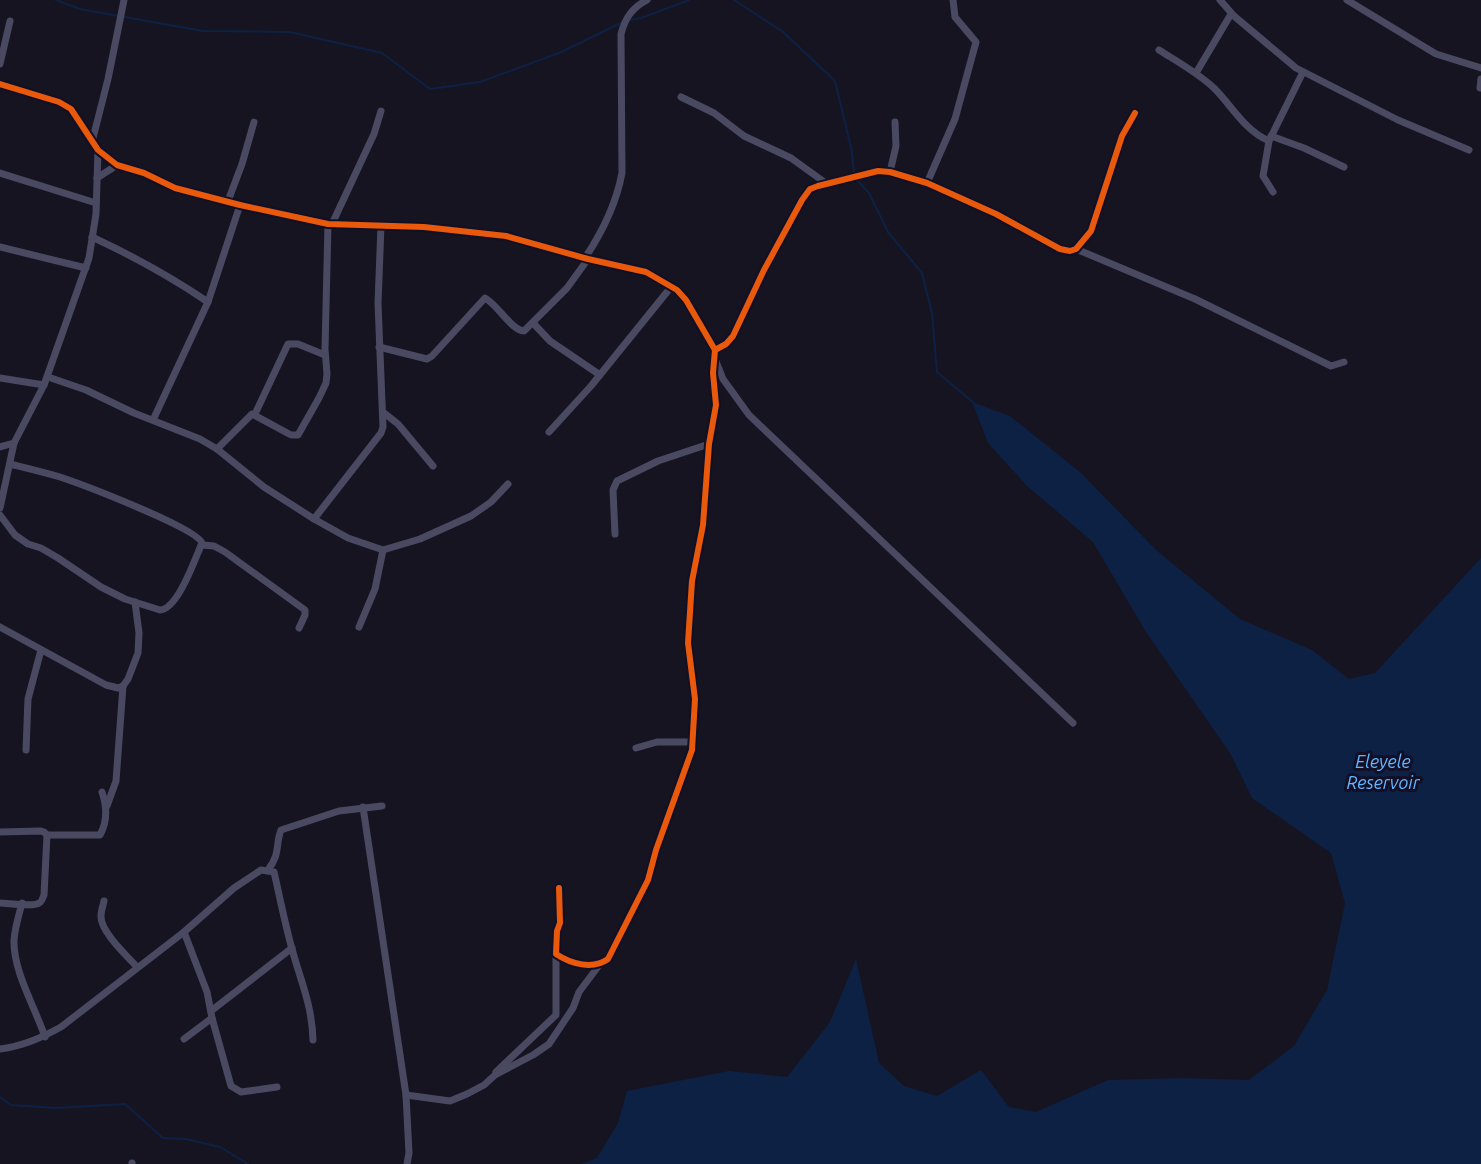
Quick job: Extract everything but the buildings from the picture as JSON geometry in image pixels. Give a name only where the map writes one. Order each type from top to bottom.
[{"type":"street","points":[[92,142],[124,0]]},
{"type":"street","points":[[379,347],[427,359],[485,298],[491,301],[520,332],[524,331],[567,288],[610,216],[618,194],[622,173],[621,34],[624,21],[630,13],[636,6],[647,0]]},
{"type":"street","points":[[927,183],[955,119],[975,42],[955,16],[952,0]]},
{"type":"street","points":[[1347,0],[1436,54],[1481,68]]},
{"type":"street","points":[[1225,2],[1231,14],[1303,72],[1398,120],[1469,150]]},
{"type":"street","points":[[1196,73],[1231,14]]},
{"type":"street","points":[[0,64],[10,21]]},
{"type":"street","points":[[1159,50],[1196,73],[1214,88],[1254,134],[1304,148],[1344,167]]},
{"type":"street","points":[[1273,192],[1263,176],[1270,139],[1303,72]]},
{"type":"street","points":[[1480,88],[1481,79]]},
{"type":"street","points":[[0,84],[59,102],[71,109],[98,150],[117,165],[144,172],[175,188],[240,205],[330,224],[424,226],[506,236],[646,272],[671,287],[686,300],[715,353],[723,379],[749,415],[1073,723]]},
{"type":"street","points":[[681,97],[714,114],[744,136],[791,158],[827,184]]},
{"type":"street","points":[[217,449],[250,415],[255,414],[291,435],[298,435],[326,383],[330,224],[374,134],[381,111]]},
{"type":"street","points":[[406,1095],[450,1101],[476,1090],[495,1075],[549,1044],[573,1008],[579,992],[600,964],[608,959],[648,880],[656,850],[690,758],[693,742],[695,699],[688,643],[691,589],[703,525],[709,444],[716,405],[713,373],[715,353],[734,336],[764,270],[810,189],[878,171],[890,172],[927,183],[996,214],[1060,249],[1070,251],[1076,249],[1091,231],[1122,136],[1135,113]]},
{"type":"street","points":[[228,201],[254,122]]},
{"type":"street","points":[[890,172],[896,146],[895,122]]},
{"type":"street","points":[[0,508],[14,443],[48,377],[86,268],[96,203],[98,150]]},
{"type":"street","points":[[97,178],[117,165]]},
{"type":"street","points":[[0,173],[96,203]]},
{"type":"street","points":[[153,420],[208,302],[240,205]]},
{"type":"street","points":[[314,519],[381,433],[384,413],[378,303],[381,226]]},
{"type":"street","points":[[92,237],[132,255],[171,277],[208,302]]},
{"type":"street","points":[[0,247],[86,268]]},
{"type":"street","points":[[1076,249],[1195,299],[1331,366],[1344,362]]},
{"type":"street","points":[[549,432],[600,375],[671,287]]},
{"type":"street","points":[[533,323],[550,341],[600,375]]},
{"type":"street","points":[[255,414],[288,344],[298,344],[325,355]]},
{"type":"street","points":[[48,377],[86,390],[200,439],[217,449],[264,487],[314,519],[348,538],[383,550],[420,539],[471,516],[491,502],[508,484]]},
{"type":"street","points":[[0,378],[44,386]]},
{"type":"street","points":[[384,413],[398,424],[433,466]]},
{"type":"street","points":[[0,447],[14,443]]},
{"type":"street","points":[[615,534],[613,490],[616,481],[658,461],[709,444]]},
{"type":"street","points":[[0,515],[15,535],[28,544],[58,558],[101,587],[160,610],[170,607],[202,545],[200,538],[186,530],[95,489],[10,464]]},
{"type":"street","points":[[202,545],[214,546],[225,552],[305,610],[299,628]]},
{"type":"street","points":[[359,627],[375,589],[383,550]]},
{"type":"street","points":[[107,806],[116,781],[123,686],[140,648],[135,602]]},
{"type":"street","points":[[0,627],[106,685],[118,688],[123,686]]},
{"type":"street","points":[[26,750],[28,699],[41,650]]},
{"type":"street","points":[[636,748],[657,742],[693,742]]},
{"type":"street","points":[[46,836],[100,835],[107,815],[107,806],[102,792]]},
{"type":"street","points":[[268,870],[279,847],[278,836],[281,830],[339,811],[382,806]]},
{"type":"street","points":[[363,807],[406,1095],[409,1153],[407,1164]]},
{"type":"street","points":[[0,832],[44,831],[46,836],[44,895],[39,904],[33,906],[22,903],[0,903]]},
{"type":"street","points":[[0,1049],[16,1047],[45,1036],[94,1003],[184,932],[234,888],[261,870],[274,872],[292,948],[305,987],[312,1019],[313,1040]]},
{"type":"street","points":[[495,1075],[514,1053],[556,1015],[556,954],[557,931],[560,923],[559,888]]},
{"type":"street","points":[[104,901],[102,924],[137,967]]},
{"type":"street","points":[[22,903],[14,943],[25,988],[45,1036]]},
{"type":"street","points":[[184,932],[207,992],[211,1015],[231,1086],[241,1092],[277,1087]]},
{"type":"street","points":[[184,1039],[292,948]]},
{"type":"street","points":[[556,954],[579,964],[600,964]]},
{"type":"water","name":"Eleyele Reservoir","points":[[972,402],[1010,416],[1081,473],[1156,550],[1240,619],[1312,650],[1349,679],[1375,673],[1481,558],[1481,1164],[581,1164],[597,1158],[618,1123],[627,1091],[729,1071],[787,1077],[830,1022],[856,959],[879,1063],[904,1086],[937,1096],[981,1070],[1009,1107],[1036,1112],[1108,1080],[1181,1078],[1249,1080],[1294,1046],[1327,990],[1345,903],[1331,853],[1252,798],[1230,753],[1146,632],[1093,542],[1027,486],[988,443]]},
{"type":"waterway","points":[[56,0],[80,9],[203,31],[290,32],[382,53],[430,89],[480,82],[559,53],[623,22]]},
{"type":"waterway","points":[[629,20],[641,18],[689,0]]},
{"type":"waterway","points":[[734,0],[782,31],[835,81],[852,152],[854,174]]},
{"type":"waterway","points":[[856,179],[869,193],[888,232],[922,273],[932,313],[937,372],[974,403]]},
{"type":"waterway","points":[[0,1097],[11,1105],[55,1108],[125,1104],[163,1138],[186,1139],[220,1147],[248,1164]]},
{"type":"cycle path","points":[[0,84],[59,102],[71,109],[98,150],[117,165],[144,173],[175,188],[328,224],[424,227],[506,236],[588,259],[646,272],[677,290],[686,300],[715,350],[713,373],[716,405],[709,444],[703,525],[692,581],[688,643],[695,699],[692,750],[656,850],[648,880],[608,959],[589,965],[568,961],[556,954],[557,931],[560,923],[559,888]]},
{"type":"cycle path","points":[[715,350],[726,344],[733,336],[764,270],[810,189],[878,171],[890,172],[927,183],[996,214],[1060,249],[1070,251],[1076,249],[1091,231],[1122,136],[1135,113]]}]
